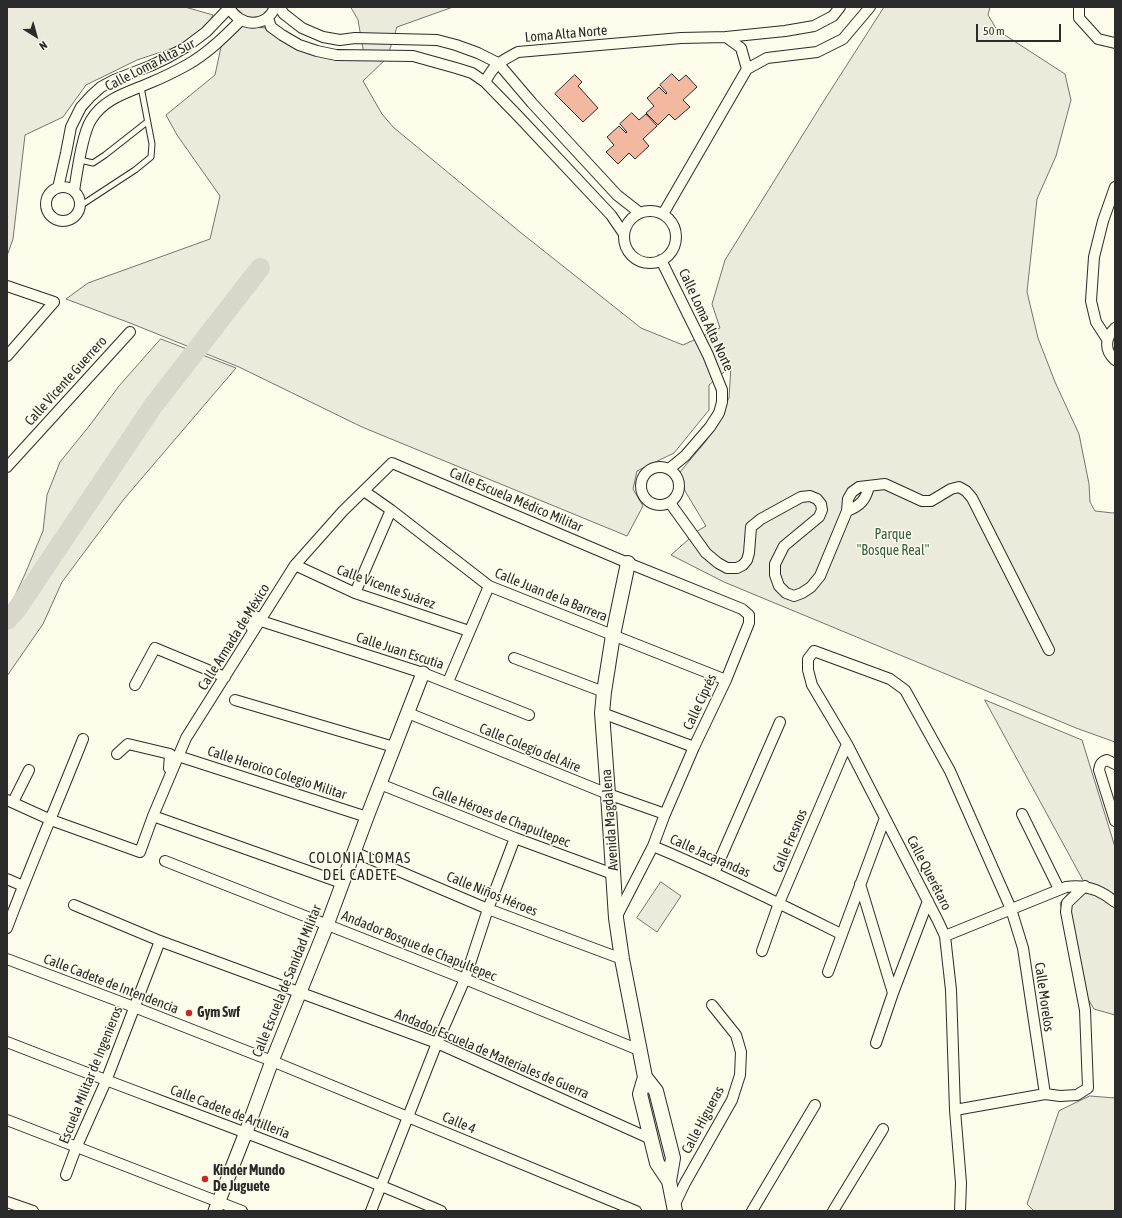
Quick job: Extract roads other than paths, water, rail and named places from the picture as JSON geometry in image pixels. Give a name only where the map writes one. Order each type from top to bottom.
[{"type":"main road","name":"Avenida Magdalena","points":[[628,563],[613,636],[602,713],[616,918],[622,959],[645,1077],[640,1094],[657,1163],[669,1181],[675,1208]]},
{"type":"main road","name":"Avenida Magdalena","points":[[645,1077],[656,1091],[673,1158],[669,1181]]},
{"type":"street","points":[[229,7],[236,17],[250,23],[259,22],[268,18],[275,7]]},
{"type":"street","name":"Calle Loma Alta Sur","points":[[80,206],[79,211],[71,220],[60,221],[54,219],[50,215],[46,205],[49,194],[58,188],[71,127],[81,107],[101,87],[167,58],[186,47],[206,32],[229,7]]},
{"type":"street","points":[[279,7],[284,14],[302,28],[323,37],[340,40],[355,38],[437,40],[478,53],[498,63],[532,103],[617,195],[640,213]]},
{"type":"street","points":[[726,37],[785,31],[814,26],[833,16],[840,7]]},
{"type":"street","points":[[663,214],[747,69],[767,58],[817,52],[843,39],[870,7]]},
{"type":"street","points":[[1079,7],[1079,18],[1098,39],[1115,43]]},
{"type":"street","points":[[268,18],[271,27],[282,35],[299,45],[317,51],[336,55],[413,56],[472,73],[484,82],[519,116],[611,215],[624,234]]},
{"type":"street","name":"Calle Loma Alta Sur","points":[[74,191],[85,133],[90,120],[100,108],[112,99],[172,73],[200,58],[217,44],[241,20]]},
{"type":"street","points":[[726,37],[741,48],[747,69]]},
{"type":"street","name":"Loma Alta Norte","points":[[498,63],[518,52],[681,38],[726,37]]},
{"type":"street","points":[[484,82],[498,63]]},
{"type":"street","points":[[58,188],[64,187],[74,191],[80,200],[80,206]]},
{"type":"street","points":[[1107,338],[1096,322],[1091,301],[1094,257],[1103,221],[1115,188]]},
{"type":"street","points":[[648,211],[655,211],[663,214],[674,226],[676,233],[676,242],[673,249],[668,256],[654,263],[646,263],[638,260],[627,250],[624,242],[624,234],[629,221],[634,216],[648,211]]},
{"type":"street","name":"Calle Loma Alta Norte","points":[[661,260],[708,355],[722,390],[722,402],[719,413],[710,427],[685,456],[669,469]]},
{"type":"street","points":[[7,286],[54,302],[7,356]]},
{"type":"street","points":[[1115,328],[1107,338],[1106,344],[1110,355],[1115,360]]},
{"type":"street","name":"Calle Vicente Guerrero","points":[[7,467],[130,332]]},
{"type":"street","name":"Calle Armada de México","points":[[51,820],[140,852],[186,738],[249,638],[257,618],[295,565],[343,511],[392,464]]},
{"type":"street","name":"Calle Escuela Médico Militar","points":[[392,464],[628,563]]},
{"type":"street","points":[[658,467],[664,467],[669,469],[674,474],[678,480],[679,486],[675,499],[670,503],[657,506],[651,504],[645,499],[640,488],[643,477],[647,472],[658,467]]},
{"type":"street","points":[[670,503],[706,554],[727,568],[737,568],[743,565],[747,560],[749,552],[750,527],[761,519],[801,497],[810,496],[817,499],[821,504],[822,510],[819,516],[784,546],[775,564],[775,575],[779,586],[786,593],[794,596],[802,593],[820,576],[847,511],[848,499],[852,492],[859,487],[885,484],[922,501],[931,500],[951,489],[959,487],[966,491],[972,498],[1050,650]]},
{"type":"street","points":[[847,511],[855,508],[863,502],[867,495],[869,486]]},
{"type":"street","name":"Calle Juan de la Barrera","points":[[364,491],[391,510],[489,586],[726,680]]},
{"type":"street","points":[[355,594],[391,510]]},
{"type":"street","name":"Calle Ciprés","points":[[616,918],[653,846],[665,814],[694,747],[726,680],[749,623],[748,615],[742,609],[628,563]]},
{"type":"street","name":"Calle Vicente Suárez","points":[[295,565],[355,594],[469,631]]},
{"type":"street","points":[[448,682],[489,586]]},
{"type":"street","name":"Calle Juan Escutia","points":[[257,618],[423,673],[529,715]]},
{"type":"street","points":[[135,685],[155,648],[225,677]]},
{"type":"street","name":"Calle Querétaro","points":[[890,679],[814,651],[808,659],[808,670],[812,684],[846,744],[945,936],[951,990],[955,1110],[961,1183],[960,1211]]},
{"type":"street","points":[[514,658],[604,692]]},
{"type":"street","name":"Calle Escuela de Sanidad Militar","points":[[217,1206],[299,992],[327,925],[423,673]]},
{"type":"street","name":"Calle Morelos","points":[[890,679],[905,690],[950,771],[1011,908],[1023,948],[1045,1094]]},
{"type":"street","points":[[235,700],[394,747]]},
{"type":"street","name":"Calle Colegio del Aire","points":[[408,713],[608,794],[665,814]]},
{"type":"street","points":[[602,713],[694,747]]},
{"type":"street","points":[[714,872],[780,722]]},
{"type":"street","points":[[7,928],[83,740]]},
{"type":"street","points":[[117,754],[128,744],[170,754],[169,768],[173,769]]},
{"type":"street","name":"Calle Fresnos","points":[[762,950],[778,903],[846,744]]},
{"type":"street","name":"Calle Heroico Colegio Militar","points":[[178,756],[367,817]]},
{"type":"street","points":[[1115,764],[1106,760],[1100,764],[1099,770],[1115,821]]},
{"type":"street","points":[[29,770],[10,801],[51,820]]},
{"type":"street","name":"Calle Héroes de Chapultepec","points":[[380,784],[515,838],[613,874]]},
{"type":"street","points":[[1022,814],[1059,889]]},
{"type":"street","points":[[154,816],[342,883]]},
{"type":"street","points":[[828,972],[885,818]]},
{"type":"street","points":[[371,1211],[437,1043],[465,979],[488,909],[515,838]]},
{"type":"street","name":"Calle Jacarandas","points":[[653,846],[714,872],[841,934]]},
{"type":"street","name":"Calle Niños Héroes","points":[[354,852],[488,909],[622,959]]},
{"type":"street","name":"Andador Bosque de Chapultepec","points":[[164,861],[465,979],[640,1050]]},
{"type":"street","points":[[7,879],[23,886]]},
{"type":"street","points":[[860,884],[892,993]]},
{"type":"street","points":[[945,936],[1059,889],[1085,886],[1107,895],[1115,902]]},
{"type":"street","points":[[955,1110],[1045,1094],[1060,1096],[1077,1095],[1088,1088],[1085,1010],[1066,912],[1067,903],[1085,886]]},
{"type":"street","points":[[876,1043],[892,993],[928,901]]},
{"type":"street","name":"Andador Escuela de Materiales de Guerra","points":[[74,905],[160,941],[437,1043],[651,1139]]},
{"type":"street","name":"Escuela Militar de Ingenieros","points":[[66,1175],[76,1148],[106,1081],[160,941]]},
{"type":"street","name":"Calle Cadete de Intendencia","points":[[7,959],[272,1061]]},
{"type":"street","name":"Calle Higueras","points":[[675,1208],[685,1183],[732,1100],[740,1075],[741,1052],[736,1035],[712,1005]]},
{"type":"street","name":"Calle Cadete de Artillería","points":[[7,1042],[106,1081],[246,1132],[381,1185],[441,1211]]},
{"type":"street","name":"Calle 4","points":[[272,1061],[636,1211]]},
{"type":"street","points":[[752,1211],[815,1105]]},
{"type":"street","points":[[7,1120],[217,1206],[242,1211]]},
{"type":"street","points":[[833,1211],[883,1129]]},
{"type":"street","points":[[7,1202],[33,1211]]},
{"type":"lane","points":[[80,206],[136,170],[150,157],[152,144],[141,87]]},
{"type":"lane","points":[[80,160],[93,163],[106,155],[147,122]]},
{"type":"waterway","points":[[7,620],[17,609],[153,406],[260,268]]},
{"type":"place","name":"Gym Swf","points":[[189,1013]]},
{"type":"place","name":"Kinder Mundo De Juguete","points":[[205,1179]]},
{"type":"district","name":"COLONIA LOMAS DEL CADETE","points":[[360,866]]},
{"type":"park label","name":"Parque \"Bosque Real\"","points":[[893,544]]}]
